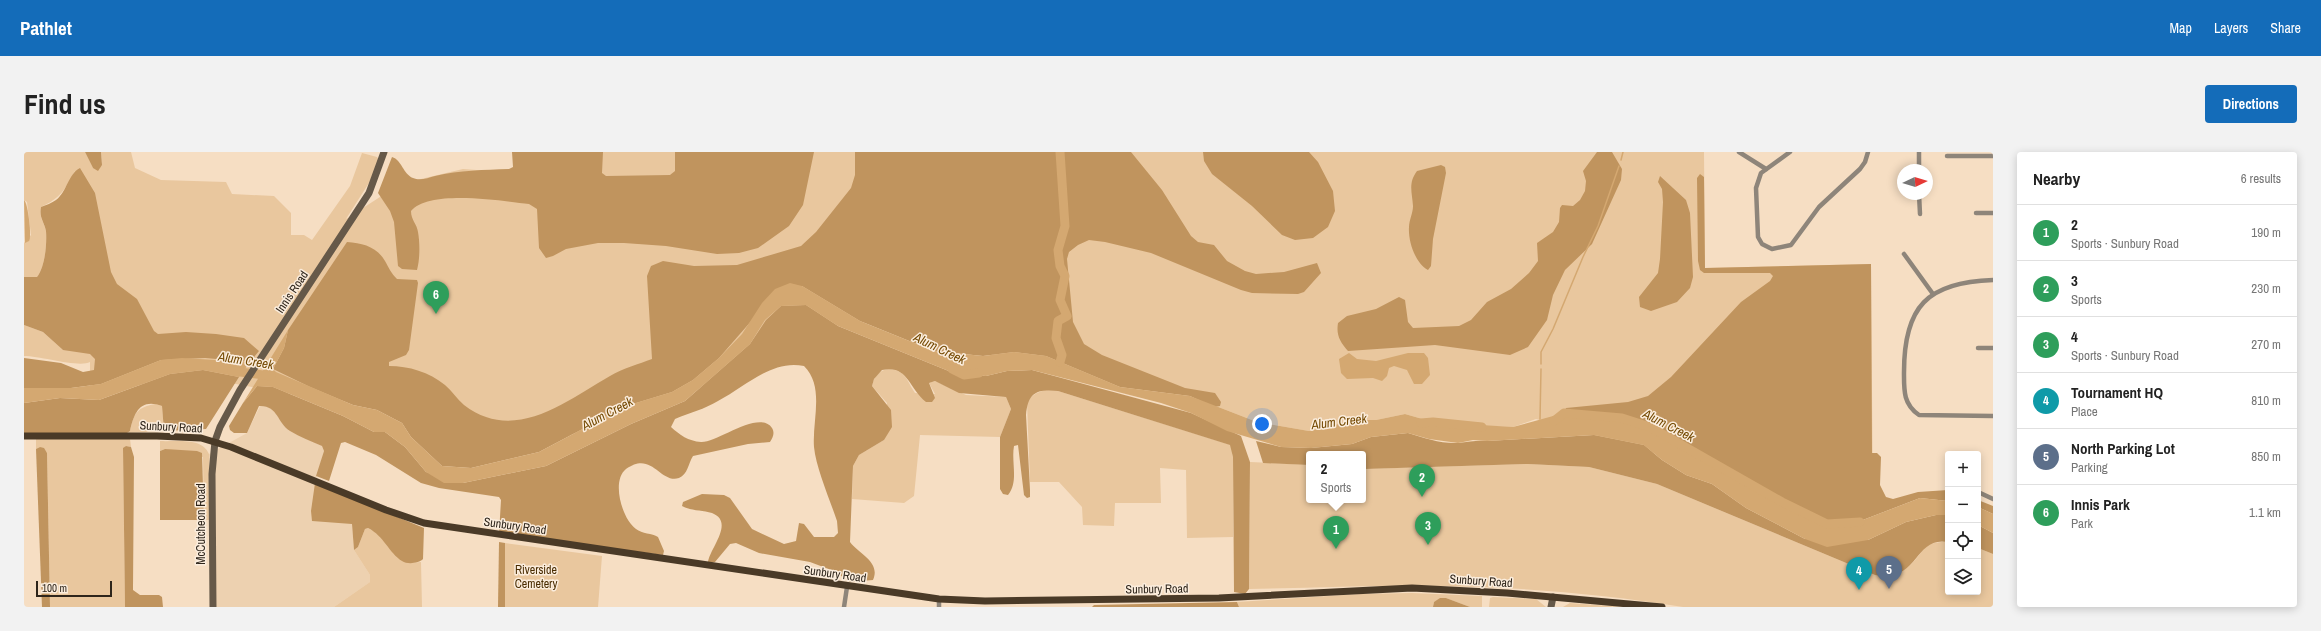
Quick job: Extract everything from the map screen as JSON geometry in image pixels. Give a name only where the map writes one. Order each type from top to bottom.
[{"type":"main road","name":"Innis Road","points":[[215,441],[230,408],[369,193],[384,152]]},
{"type":"main road","name":"Sunbury Road","points":[[24,436],[157,436],[201,438],[215,441],[386,510],[424,523],[847,587],[939,603],[985,601],[1211,599],[1412,588],[1553,597],[1662,607]]},
{"type":"main road","name":"McCutcheon Road","points":[[212,607],[212,474],[215,441]]},
{"type":"main road","points":[[1551,607],[1553,597]]},
{"type":"street","points":[[1739,152],[1766,169]]},
{"type":"street","points":[[1790,152],[1766,169],[1758,178],[1756,188],[1758,237],[1762,244],[1772,250],[1791,245],[1819,207],[1860,169],[1865,162],[1868,152]]},
{"type":"street","points":[[1919,152],[1919,164]]},
{"type":"street","points":[[1947,156],[1993,156]]},
{"type":"street","points":[[1919,200],[1920,214]]},
{"type":"street","points":[[1976,213],[1993,213]]},
{"type":"street","points":[[1904,254],[1933,294]]},
{"type":"street","points":[[1993,280],[1956,283],[1933,294],[1919,308],[1908,326],[1904,353],[1904,389],[1906,400],[1911,409],[1919,415],[1993,416]]},
{"type":"street","points":[[1978,348],[1993,348]]},
{"type":"street","points":[[1981,493],[1993,499]]},
{"type":"street","points":[[844,607],[847,587]]},
{"type":"shaded area","points":[[85,152],[101,152],[102,165],[98,171],[93,168]]},
{"type":"shaded area","points":[[512,152],[603,152],[602,173],[606,176],[670,175],[675,171],[675,152],[814,152],[803,205],[789,226],[758,248],[739,253],[717,254],[666,246],[598,243],[566,249],[546,258],[539,248],[537,209],[529,204],[484,199],[449,198],[420,204],[411,211],[419,236],[418,266],[417,270],[402,269],[398,266],[394,222],[390,211],[378,193],[392,157],[398,161],[410,176],[416,179],[421,179],[463,171],[509,169],[513,167]]},
{"type":"shaded area","points":[[855,152],[1131,152],[1162,190],[1191,236],[1198,242],[1214,245],[1227,261],[1245,271],[1256,274],[1284,272],[1317,263],[1321,273],[1304,292],[1298,294],[1252,293],[1241,290],[1151,253],[1105,242],[1089,240],[1078,245],[1069,252],[1067,259],[1073,322],[1084,344],[1102,355],[1185,388],[1215,393],[1221,402],[1220,406],[1214,407],[1190,396],[1120,387],[1046,356],[1014,352],[983,356],[934,351],[860,321],[802,286],[753,319],[719,358],[693,380],[672,392],[626,406],[539,452],[471,468],[442,466],[411,437],[402,423],[377,410],[353,405],[310,387],[273,369],[284,348],[288,330],[347,242],[359,243],[378,252],[397,279],[417,280],[418,283],[409,350],[406,355],[389,362],[389,366],[404,367],[426,373],[445,385],[464,405],[483,416],[502,420],[521,420],[540,414],[576,397],[615,373],[652,359],[647,276],[651,266],[663,261],[694,266],[737,265],[801,246],[816,232],[851,188],[855,175]]},
{"type":"shaded area","points":[[1203,152],[1309,152],[1318,162],[1333,191],[1335,211],[1328,227],[1313,238],[1295,240],[1282,235],[1252,206],[1212,174],[1204,161]]},
{"type":"shaded area","points":[[1597,152],[1612,152],[1622,169],[1621,180],[1592,244],[1565,270],[1553,295],[1547,320],[1528,347],[1510,355],[1435,345],[1348,351],[1345,348],[1338,335],[1338,323],[1347,316],[1376,309],[1399,297],[1405,300],[1408,322],[1413,328],[1459,326],[1471,320],[1487,302],[1511,289],[1529,273],[1538,261],[1537,243],[1553,232],[1559,222],[1560,208],[1562,205],[1573,206],[1580,200],[1585,191],[1586,181],[1583,171]]},
{"type":"shaded area","points":[[1441,165],[1445,167],[1446,173],[1433,239],[1431,266],[1428,270],[1419,262],[1411,245],[1409,224],[1413,206],[1411,192],[1412,180],[1417,171]]},
{"type":"shaded area","points":[[80,168],[95,193],[111,272],[117,284],[137,299],[154,331],[158,334],[186,332],[244,338],[259,351],[250,362],[205,358],[161,360],[101,384],[71,388],[24,388],[24,358],[61,363],[83,372],[94,370],[95,359],[90,354],[63,350],[43,332],[24,325],[24,277],[37,277],[40,273],[45,255],[46,231],[41,217],[41,207],[60,197],[73,174]]},
{"type":"shaded area","points":[[1700,174],[1704,177],[1705,268],[1871,264],[1872,453],[1877,453],[1881,457],[1880,485],[1886,497],[1893,499],[1918,492],[1945,490],[1945,501],[1920,498],[1855,523],[1827,524],[1782,502],[1730,471],[1715,467],[1672,444],[1650,427],[1622,418],[1564,413],[1566,408],[1628,402],[1648,396],[1671,377],[1741,302],[1770,281],[1773,276],[1770,273],[1704,273],[1700,270],[1698,261],[1697,178]]},
{"type":"shaded area","points":[[1660,176],[1686,200],[1690,213],[1693,277],[1690,288],[1677,302],[1651,311],[1640,307],[1639,297],[1658,273],[1663,202],[1662,189],[1658,182]]},
{"type":"shaded area","points":[[24,200],[30,227],[30,238],[29,241],[25,243]]},
{"type":"shaded area","points":[[790,283],[802,286],[860,321],[934,351],[983,356],[1014,352],[1046,356],[1120,387],[1190,396],[1257,422],[1309,431],[1355,420],[1376,420],[1405,414],[1433,422],[1513,427],[1564,413],[1622,418],[1650,427],[1672,444],[1715,467],[1730,471],[1782,502],[1827,524],[1855,523],[1920,498],[1945,501],[1945,515],[1936,515],[1906,522],[1868,540],[1827,547],[1805,539],[1746,508],[1712,484],[1686,475],[1662,460],[1644,445],[1594,435],[1487,441],[1473,440],[1458,443],[1429,439],[1408,433],[1371,437],[1352,444],[1311,448],[1281,447],[1227,431],[1191,413],[1161,403],[1032,370],[1007,371],[986,376],[956,374],[838,326],[806,305],[781,306],[765,320],[750,344],[685,401],[631,424],[546,466],[463,483],[444,483],[426,472],[405,447],[385,432],[374,432],[343,416],[273,387],[257,386],[243,403],[288,330],[284,348],[273,369],[276,372],[353,405],[377,410],[402,423],[411,437],[442,466],[471,468],[539,452],[626,406],[672,392],[693,380],[719,358],[742,334],[762,303],[775,289]]},
{"type":"shaded area","points":[[806,305],[838,326],[956,374],[986,376],[1007,371],[1032,370],[1191,413],[1241,436],[1250,462],[1249,589],[1245,594],[1234,592],[1233,457],[1230,445],[1058,391],[1044,391],[1035,394],[1031,397],[1027,407],[1026,415],[1030,497],[1027,498],[1024,495],[1018,445],[1014,446],[1013,452],[1014,478],[1011,490],[1008,495],[1003,494],[1000,489],[1000,437],[1011,409],[1006,397],[959,393],[935,381],[929,383],[935,398],[932,402],[926,402],[903,374],[891,369],[882,370],[874,379],[872,386],[891,410],[892,427],[884,440],[859,455],[853,466],[850,542],[872,563],[875,574],[873,580],[850,582],[834,571],[810,562],[759,553],[736,543],[730,544],[715,562],[710,563],[708,562],[721,529],[719,517],[712,513],[689,509],[682,506],[683,502],[702,494],[724,495],[730,498],[752,529],[784,544],[796,541],[799,523],[804,524],[814,537],[834,537],[838,533],[837,521],[820,474],[815,455],[814,437],[816,394],[810,374],[804,366],[792,365],[770,370],[713,404],[675,419],[671,427],[684,437],[701,442],[717,438],[748,424],[758,422],[766,423],[772,428],[773,432],[773,437],[770,442],[748,444],[693,456],[686,471],[679,478],[672,479],[643,463],[635,464],[626,469],[619,482],[619,491],[620,500],[626,517],[638,531],[658,537],[664,551],[663,555],[499,534],[501,500],[499,497],[439,488],[421,483],[376,455],[345,442],[341,443],[329,481],[316,476],[324,451],[322,446],[290,431],[282,424],[274,411],[265,406],[259,406],[247,433],[234,433],[230,430],[229,426],[243,403],[257,386],[273,387],[343,416],[374,432],[385,432],[405,447],[426,472],[463,483],[546,466],[631,424],[685,401],[750,344],[766,320],[781,306]]},
{"type":"shaded area","points":[[1349,353],[1357,359],[1376,361],[1408,353],[1424,353],[1428,358],[1430,375],[1422,384],[1414,384],[1407,370],[1394,366],[1389,368],[1387,376],[1382,381],[1373,378],[1347,379],[1341,373],[1339,359]]},
{"type":"shaded area","points":[[182,358],[250,362],[239,377],[203,370],[170,374],[99,400],[60,398],[24,403],[24,388],[71,388],[101,384],[161,360]]},
{"type":"shaded area","points":[[203,370],[239,377],[206,429],[164,431],[162,406],[148,404],[139,409],[136,413],[130,431],[127,433],[24,433],[24,403],[60,398],[99,400],[170,374]]},
{"type":"shaded area","points":[[260,406],[267,406],[273,410],[288,430],[322,446],[324,451],[315,483],[352,524],[354,550],[370,575],[370,582],[334,607],[213,607],[209,454],[247,433]]},
{"type":"shaded area","points":[[1408,433],[1446,443],[1594,435],[1644,445],[1662,460],[1686,475],[1712,484],[1746,508],[1805,539],[1868,540],[1906,522],[1936,515],[1945,515],[1945,542],[1937,542],[1928,546],[1909,566],[1900,572],[1890,576],[1875,575],[1657,484],[1589,467],[1528,464],[1366,469],[1366,451],[1306,451],[1306,465],[1263,463],[1256,441],[1281,447],[1311,448],[1352,444],[1371,437]]},
{"type":"shaded area","points":[[126,446],[131,447],[134,457],[133,590],[140,595],[159,595],[162,597],[163,607],[125,607],[123,448]]},
{"type":"shaded area","points":[[40,447],[44,448],[47,453],[50,607],[42,607],[36,449]]},
{"type":"shaded area","points":[[165,449],[197,451],[202,453],[204,520],[160,520],[160,451]]},
{"type":"shaded area","points":[[315,483],[424,528],[423,559],[419,562],[413,563],[402,561],[393,554],[374,531],[368,528],[365,529],[358,547],[354,550],[352,524],[312,521],[311,511]]},
{"type":"shaded area","points":[[1981,501],[1993,506],[1993,514],[1981,508]]},
{"type":"shaded area","points":[[1981,508],[1993,514],[1993,533],[1981,527]]},
{"type":"shaded area","points":[[1981,527],[1993,533],[1993,554],[1981,549]]},
{"type":"shaded area","points":[[499,542],[505,543],[505,607],[498,607]]},
{"type":"shaded area","points":[[1440,598],[1446,598],[1470,607],[1433,607],[1434,602]]},
{"type":"shaded area","points":[[1237,602],[1239,607],[1092,607],[1094,605]]},
{"type":"green space","points":[[24,152],[85,152],[93,168],[102,165],[101,152],[131,152],[135,168],[161,180],[226,182],[232,194],[274,196],[291,213],[291,235],[304,235],[312,240],[350,186],[362,153],[377,157],[379,160],[374,175],[346,219],[400,184],[463,169],[516,173],[515,152],[1704,152],[1705,268],[1871,264],[1873,516],[1536,419],[1513,427],[1473,426],[1433,422],[1405,414],[1376,420],[1355,420],[1309,431],[1257,422],[1190,396],[1120,387],[851,319],[594,436],[279,392],[209,379],[90,389],[90,362],[77,364],[24,356],[24,325],[43,332],[63,350],[75,171],[62,192],[48,204],[41,207],[41,217],[46,231],[44,261],[37,277],[24,277],[24,243],[31,235],[27,202],[24,200]]},
{"type":"green space","points":[[889,369],[903,374],[915,393],[935,394],[929,383],[935,381],[966,395],[1006,397],[1011,409],[1000,437],[920,435],[914,496],[904,503],[852,499],[853,466],[859,455],[884,440],[887,403],[872,386],[874,379],[878,374]]},
{"type":"green space","points":[[1045,390],[1058,391],[1231,445],[1233,457],[1233,537],[1187,538],[1186,470],[1160,468],[1161,503],[1115,503],[1114,526],[1083,525],[1082,507],[1059,482],[1030,482],[1027,403],[1034,395]]},
{"type":"green space","points":[[156,404],[162,406],[164,431],[127,433],[130,431],[135,415],[140,409]]},
{"type":"green space","points":[[36,438],[130,439],[131,447],[126,446],[123,449],[125,607],[50,607],[47,453],[40,447],[36,449]]},
{"type":"green space","points":[[160,441],[195,443],[206,449],[209,454],[210,520],[204,520],[203,457],[165,449],[160,451]]},
{"type":"green space","points":[[1250,462],[1306,465],[1306,503],[1366,503],[1366,469],[1528,464],[1589,467],[1657,484],[1875,575],[1886,575],[1901,572],[1911,564],[1928,544],[1945,541],[1945,595],[1981,595],[1981,549],[1993,554],[1993,607],[1683,607],[1592,595],[1531,590],[1439,586],[1249,589]]},
{"type":"green space","points":[[368,528],[375,532],[409,563],[421,562],[422,607],[334,607],[370,582],[370,575],[354,550],[358,547],[365,529]]},
{"type":"green space","name":"Riverside Cemetery","points":[[505,543],[602,556],[598,607],[505,607]]},
{"type":"green space","points":[[1412,593],[1482,596],[1482,607],[1470,607],[1446,598],[1434,602],[1433,607],[1239,607],[1237,602],[1360,594]]},
{"type":"green space","points":[[1490,598],[1536,599],[1546,607],[1489,607]]},
{"type":"green space","points":[[1570,603],[1624,607],[1563,607]]},
{"type":"waterway","points":[[1060,152],[1065,226],[1058,250],[1060,266],[1065,276],[1060,300],[1067,316],[1058,321],[1056,338],[1062,355],[1060,362]]},
{"type":"waterway","points":[[1621,160],[1623,152]]},
{"type":"waterway","points":[[1541,364],[1541,352],[1553,329],[1583,257],[1598,226],[1619,166]]},
{"type":"waterway","name":"Alum Creek","points":[[952,369],[964,375],[979,373]]},
{"type":"waterway","points":[[1540,419],[1541,369]]},
{"type":"waterway","name":"Alum Creek","points":[[232,371],[271,376]]},
{"type":"waterway","name":"Alum Creek","points":[[1554,421],[1564,413],[1622,418],[1650,427],[1782,502],[1827,524],[1860,522]]},
{"type":"waterway","name":"Alum Creek","points":[[1421,423],[1433,422],[1482,427]]},
{"type":"place","name":"Innis Park","points":[[436,314]]},
{"type":"place","name":"3","points":[[1422,497]]},
{"type":"place","name":"4","points":[[1428,545]]},
{"type":"place","name":"2","points":[[1336,549]]},
{"type":"place","name":"North Parking Lot","points":[[1889,589]]},
{"type":"place","name":"Tournament HQ","points":[[1859,590]]}]
